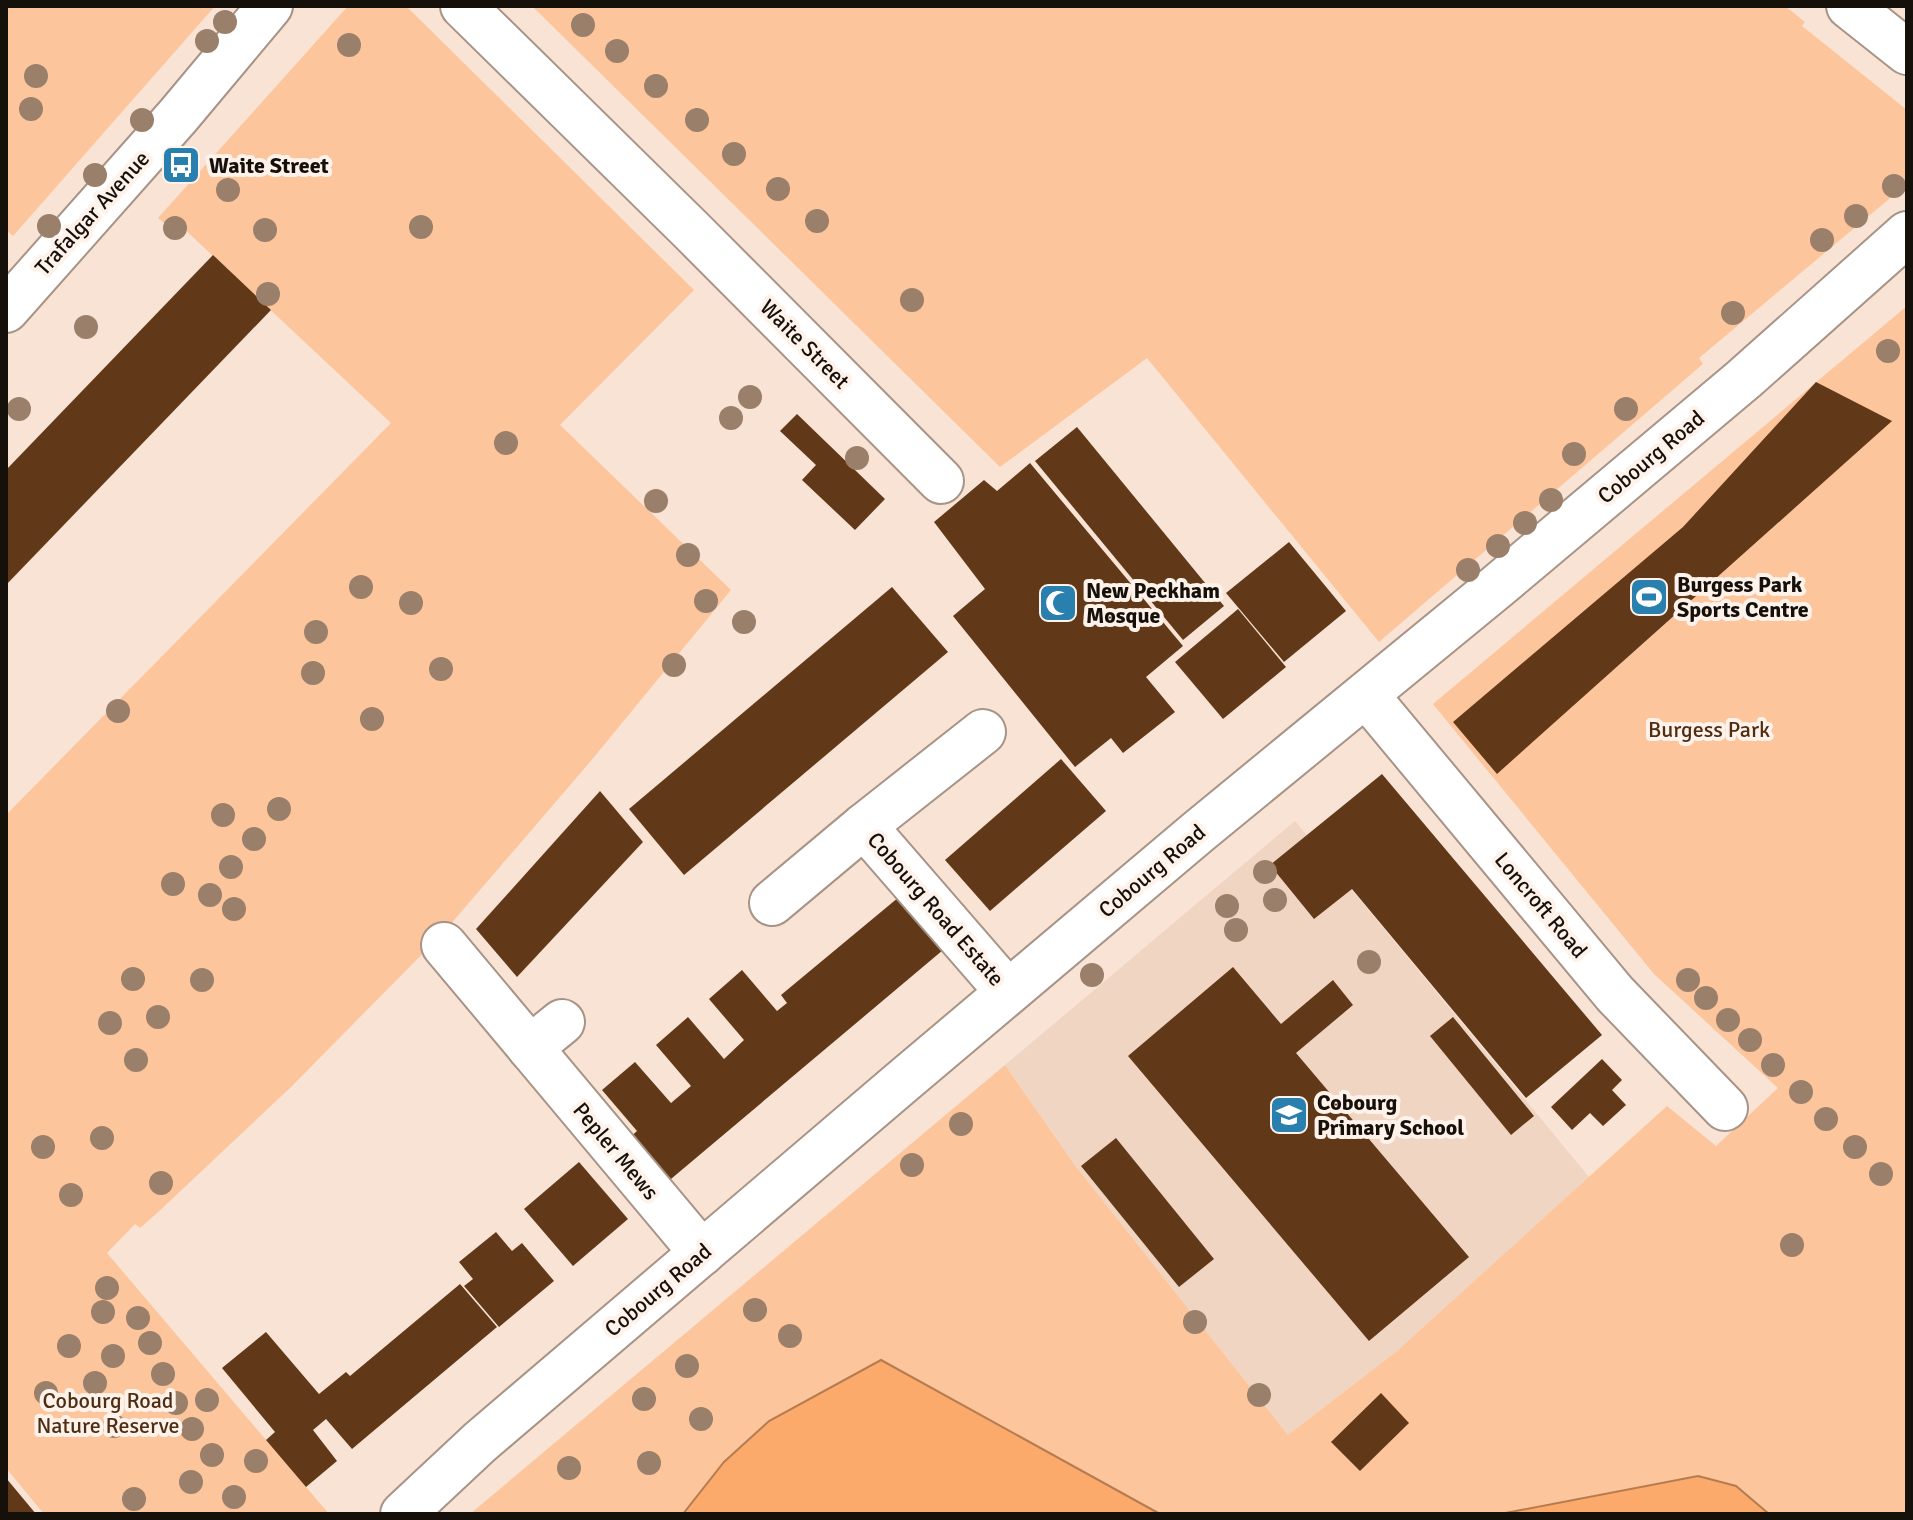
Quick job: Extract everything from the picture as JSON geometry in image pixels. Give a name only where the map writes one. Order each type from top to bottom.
[{"type":"street","name":"Trafalgar Avenue","points":[[6,310],[178,116],[270,6]]},
{"type":"street","name":"Waite Street","points":[[463,6],[941,481]]},
{"type":"street","points":[[1849,6],[1907,52]]},
{"type":"street","name":"Cobourg Road","points":[[403,1514],[480,1442],[1008,992],[1744,379],[1907,234]]},
{"type":"street","name":"Loncroft Road","points":[[1366,695],[1615,994],[1725,1108]]},
{"type":"street","name":"Cobourg Road Estate","points":[[772,903],[983,732]]},
{"type":"street","name":"Cobourg Road Estate","points":[[864,826],[1008,992]]},
{"type":"street","name":"Pepler Mews","points":[[444,945],[546,1035],[702,1253]]},
{"type":"shaded area","name":"Cobourg Primary School","points":[[1295,821],[1589,1177],[1397,1351],[1288,1435],[1074,1164],[1005,1065]]},
{"type":"shaded area","points":[[881,1360],[1160,1514],[683,1514],[724,1462],[769,1421]]},
{"type":"shaded area","points":[[1698,1476],[1736,1486],[1769,1514],[1500,1514]]},
{"type":"green space","points":[[6,6],[215,6],[13,236],[6,230]]},
{"type":"green space","name":"Cobourg Road Nature Reserve","points":[[348,6],[406,6],[694,290],[560,425],[731,590],[590,762],[443,933],[290,1088],[156,1214],[140,1228],[135,1224],[107,1253],[329,1514],[44,1514],[6,1468],[6,815],[391,423],[180,225],[170,228],[158,218]]},
{"type":"green space","points":[[532,6],[1785,6],[1805,22],[1802,26],[1907,110],[1907,184],[1699,358],[1703,364],[1379,642],[1147,358],[1000,467]]},
{"type":"green space","name":"Burgess Park","points":[[1907,306],[1907,1514],[470,1514],[1005,1065],[1074,1164],[1288,1435],[1397,1351],[1667,1106],[1716,1146],[1778,1088],[1654,974],[1433,704]]},
{"type":"building","points":[[213,255],[271,310],[6,585],[6,470]]},
{"type":"building","points":[[1816,382],[1892,421],[1497,774],[1453,722],[1683,527]]},
{"type":"building","points":[[797,414],[885,499],[855,530],[802,480],[816,465],[780,431]]},
{"type":"building","points":[[1077,427],[1224,606],[1183,640],[1035,461]]},
{"type":"building","name":"New Peckham Mosque","points":[[1030,463],[1183,646],[1146,677],[1175,712],[1123,753],[1111,738],[1075,767],[953,616],[985,589],[934,522],[984,480],[997,491]]},
{"type":"building","points":[[1289,542],[1346,611],[1284,662],[1226,593]]},
{"type":"building","points":[[892,587],[948,652],[684,875],[629,809]]},
{"type":"building","points":[[1238,609],[1286,667],[1223,719],[1175,662]]},
{"type":"building","points":[[1061,759],[1106,811],[990,911],[945,860]]},
{"type":"building","points":[[1382,774],[1602,1035],[1526,1098],[1352,889],[1314,919],[1270,865]]},
{"type":"building","points":[[600,791],[643,842],[517,977],[476,929]]},
{"type":"building","points":[[899,897],[943,950],[665,1184],[627,1140],[637,1131],[602,1090],[635,1062],[671,1103],[691,1086],[656,1045],[688,1017],[724,1059],[744,1040],[709,999],[742,970],[777,1011],[787,1003],[781,995]]},
{"type":"building","points":[[1233,967],[1281,1024],[1333,980],[1353,1005],[1296,1053],[1469,1257],[1369,1341],[1128,1056]]},
{"type":"building","points":[[1453,1017],[1534,1116],[1511,1135],[1430,1036]]},
{"type":"building","points":[[1602,1059],[1622,1080],[1612,1090],[1626,1105],[1603,1126],[1590,1113],[1572,1130],[1551,1107]]},
{"type":"building","points":[[1116,1138],[1214,1259],[1179,1287],[1081,1166]]},
{"type":"building","points":[[579,1162],[628,1219],[573,1266],[524,1209]]},
{"type":"building","points":[[496,1232],[512,1251],[522,1243],[554,1281],[499,1327],[464,1286],[473,1279],[459,1262]]},
{"type":"building","points":[[460,1284],[497,1327],[352,1449],[326,1419],[313,1430],[337,1461],[306,1487],[266,1440],[275,1432],[222,1368],[266,1332],[319,1394],[346,1372],[350,1376]]},
{"type":"building","points":[[1381,1393],[1409,1423],[1360,1471],[1331,1442]]},
{"type":"building","points":[[6,1478],[36,1514],[6,1514]]},
{"type":"place","name":"Waite Street","points":[[181,165]]},
{"type":"place","name":"Burgess Park Sports Centre","points":[[1649,597]]},
{"type":"place","name":"New Peckham Mosque","points":[[1058,603]]},
{"type":"place","name":"Cobourg Primary School","points":[[1289,1115]]}]
